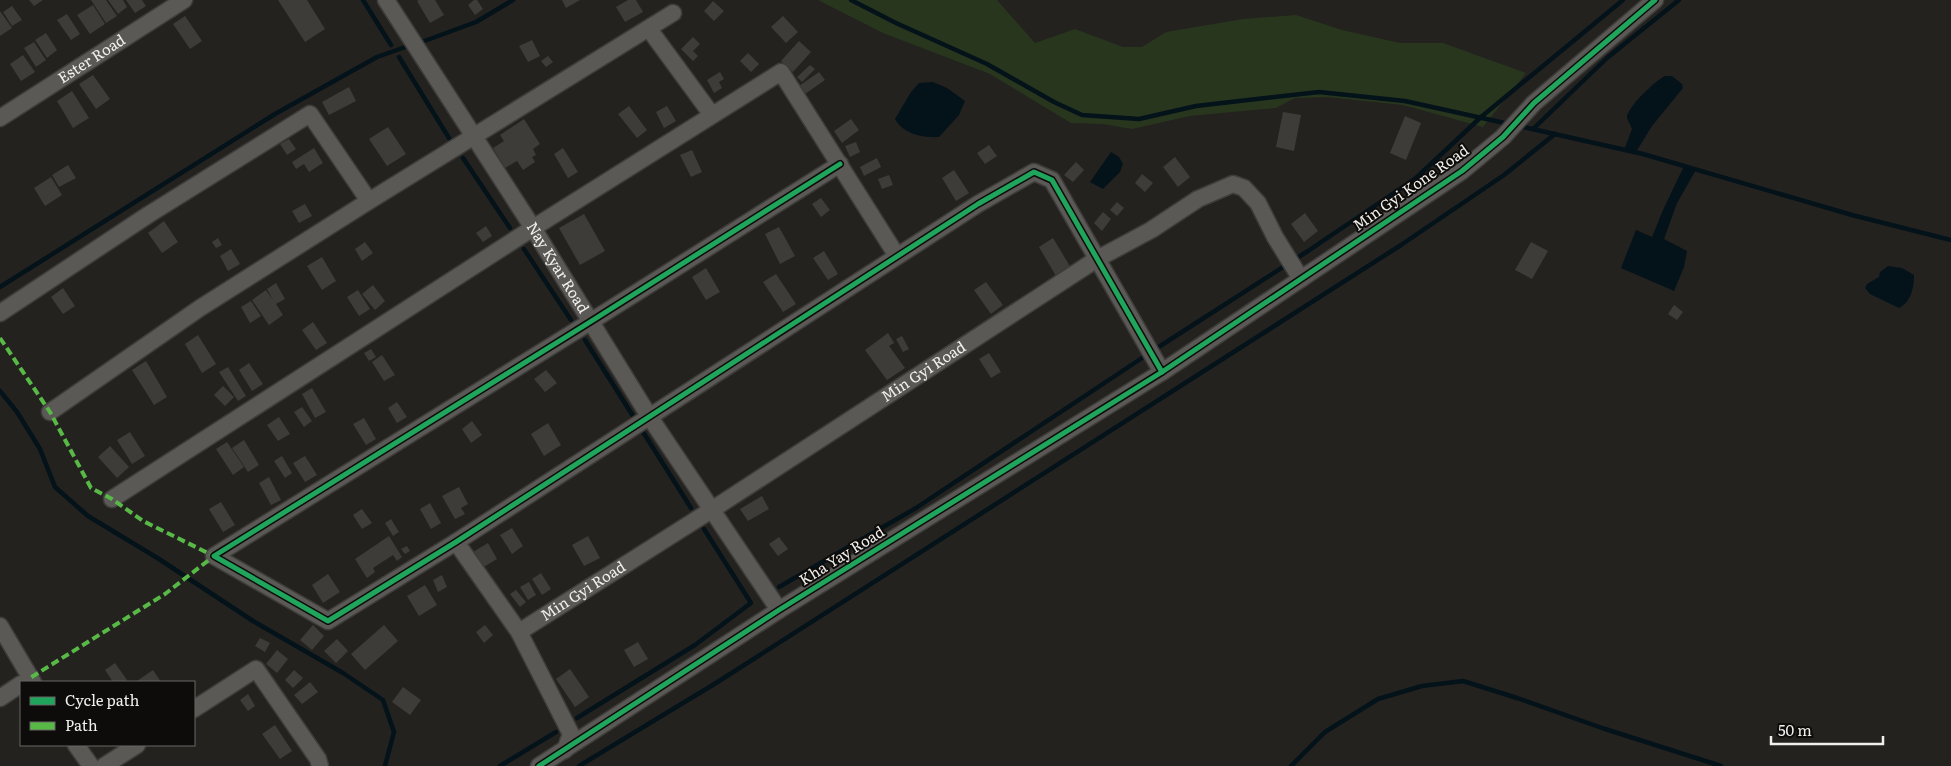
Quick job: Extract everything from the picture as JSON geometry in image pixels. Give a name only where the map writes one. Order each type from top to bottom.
[{"type":"street","name":"Ester Road","points":[[0,118],[184,0]]},
{"type":"street","name":"Nay Kyar Road","points":[[386,0],[533,228],[649,416],[779,610]]},
{"type":"street","name":"Min Gyi Kone Road","points":[[1162,372],[1462,171],[1503,137],[1534,103],[1655,0]]},
{"type":"street","points":[[50,412],[200,308],[673,13]]},
{"type":"street","points":[[649,29],[712,115]]},
{"type":"street","points":[[112,498],[533,228],[781,72],[897,256]]},
{"type":"street","points":[[0,313],[148,215],[310,114],[369,201]]},
{"type":"street","points":[[840,164],[214,556],[328,621],[456,542],[978,204],[1034,172],[1052,180],[1162,372]]},
{"type":"street","name":"Min Gyi Road","points":[[519,632],[1096,259],[1151,230],[1198,199],[1233,184],[1244,188],[1258,203],[1275,237],[1301,279]]},
{"type":"street","name":"Kha Yay Road","points":[[539,766],[779,610],[1162,372]]},
{"type":"street","points":[[456,542],[519,632],[571,734],[565,750]]},
{"type":"street","points":[[0,626],[27,681]]},
{"type":"street","points":[[195,707],[256,669],[315,764]]},
{"type":"street","points":[[0,698],[20,686]]},
{"type":"street","points":[[77,746],[90,766]]},
{"type":"street","points":[[104,766],[135,746]]},
{"type":"green space","points":[[818,0],[997,0],[1035,43],[1075,29],[1123,47],[1142,47],[1166,32],[1243,19],[1296,15],[1342,30],[1400,43],[1443,43],[1526,73],[1483,127],[1403,105],[1327,97],[1295,98],[1276,108],[1190,116],[1132,129],[1103,124],[1071,123],[990,74],[883,33]]},
{"type":"shaded area","points":[[1665,76],[1672,76],[1682,84],[1683,88],[1652,126],[1636,152],[1624,150],[1632,129],[1627,118],[1628,113],[1642,95]]},
{"type":"shaded area","points":[[933,82],[947,88],[965,101],[959,115],[939,137],[926,137],[908,132],[895,119],[911,92],[919,83]]},
{"type":"shaded area","points":[[1111,152],[1119,157],[1123,164],[1120,172],[1103,189],[1090,182]]},
{"type":"shaded area","points":[[1684,166],[1696,170],[1677,203],[1664,239],[1687,251],[1684,267],[1674,291],[1621,268],[1636,230],[1652,237]]},
{"type":"shaded area","points":[[1888,266],[1902,268],[1914,275],[1911,294],[1899,308],[1870,294],[1865,288],[1867,284],[1879,277],[1880,272]]},
{"type":"building","points":[[29,0],[43,0],[34,6]]},
{"type":"building","points":[[91,0],[106,0],[117,16],[106,23]]},
{"type":"building","points":[[108,0],[123,0],[127,7],[118,14]]},
{"type":"building","points":[[126,0],[142,0],[146,6],[135,13]]},
{"type":"building","points":[[278,0],[307,0],[325,29],[305,42]]},
{"type":"building","points":[[435,0],[444,15],[430,23],[417,1]]},
{"type":"building","points":[[477,0],[483,9],[475,15],[468,5]]},
{"type":"building","points":[[562,0],[580,0],[566,8]]},
{"type":"building","points":[[628,0],[636,0],[643,12],[625,22],[616,7]]},
{"type":"building","points":[[713,1],[724,11],[714,21],[704,11]]},
{"type":"building","points":[[93,5],[105,24],[90,34],[77,15]]},
{"type":"building","points":[[12,6],[22,20],[12,26],[3,12]]},
{"type":"building","points":[[0,11],[12,28],[0,36]]},
{"type":"building","points":[[67,14],[80,34],[71,40],[57,20]]},
{"type":"building","points":[[185,16],[202,41],[190,49],[173,24]]},
{"type":"building","points":[[783,16],[798,32],[786,43],[771,27]]},
{"type":"building","points":[[46,33],[57,50],[47,58],[35,40]]},
{"type":"building","points":[[693,37],[700,44],[693,51],[698,56],[693,61],[681,49]]},
{"type":"building","points":[[532,40],[540,56],[528,62],[519,46]]},
{"type":"building","points":[[799,41],[811,52],[793,72],[781,61]]},
{"type":"building","points":[[34,42],[46,60],[36,67],[24,48]]},
{"type":"building","points":[[748,53],[759,64],[751,72],[740,61]]},
{"type":"building","points":[[23,55],[35,72],[21,81],[10,64]]},
{"type":"building","points":[[548,56],[553,62],[546,67],[541,61]]},
{"type":"building","points":[[810,65],[815,69],[802,82],[797,77]]},
{"type":"building","points":[[720,72],[724,79],[719,82],[722,88],[714,93],[707,80]]},
{"type":"building","points":[[819,72],[825,80],[805,94],[799,86]]},
{"type":"building","points":[[93,75],[110,99],[96,109],[79,84]]},
{"type":"building","points":[[349,87],[356,101],[329,115],[322,102]]},
{"type":"building","points":[[72,91],[89,118],[73,128],[57,101]]},
{"type":"building","points":[[629,106],[647,130],[637,138],[618,114]]},
{"type":"building","points":[[667,106],[676,121],[664,128],[656,112]]},
{"type":"building","points":[[1283,112],[1301,115],[1294,151],[1276,147]]},
{"type":"building","points":[[1405,116],[1421,123],[1406,160],[1390,153]]},
{"type":"building","points":[[524,119],[540,144],[533,149],[536,155],[532,157],[535,162],[523,170],[517,161],[505,168],[493,148],[504,141],[500,135]]},
{"type":"building","points":[[851,119],[859,130],[842,143],[834,131]]},
{"type":"building","points":[[388,127],[406,154],[387,166],[369,139]]},
{"type":"building","points":[[289,139],[296,149],[287,155],[280,144]]},
{"type":"building","points":[[856,142],[860,152],[850,157],[845,146]]},
{"type":"building","points":[[989,145],[997,156],[985,164],[977,153]]},
{"type":"building","points":[[314,148],[323,163],[309,172],[304,164],[296,169],[292,162]]},
{"type":"building","points":[[563,148],[578,172],[568,178],[554,154]]},
{"type":"building","points":[[692,150],[702,172],[691,177],[680,155]]},
{"type":"building","points":[[1175,157],[1190,177],[1178,187],[1163,167]]},
{"type":"building","points":[[877,158],[881,167],[864,176],[860,167]]},
{"type":"building","points":[[1076,162],[1084,170],[1073,182],[1064,175]]},
{"type":"building","points":[[68,165],[76,178],[59,187],[52,175]]},
{"type":"building","points":[[954,170],[969,193],[956,201],[942,178]]},
{"type":"building","points":[[1142,174],[1153,183],[1145,192],[1135,183]]},
{"type":"building","points":[[889,175],[893,185],[882,189],[878,179]]},
{"type":"building","points":[[51,177],[62,195],[45,206],[34,188]]},
{"type":"building","points":[[821,198],[830,210],[821,217],[812,204]]},
{"type":"building","points":[[1117,202],[1124,208],[1117,216],[1110,210]]},
{"type":"building","points":[[305,204],[312,216],[299,223],[292,211]]},
{"type":"building","points":[[1103,212],[1111,219],[1102,231],[1094,223]]},
{"type":"building","points":[[1305,213],[1318,231],[1304,242],[1291,224]]},
{"type":"building","points":[[584,214],[605,251],[580,265],[559,228]]},
{"type":"building","points":[[164,221],[178,242],[162,253],[148,233]]},
{"type":"building","points":[[486,226],[492,236],[483,242],[476,233]]},
{"type":"building","points":[[779,227],[795,256],[780,264],[765,234]]},
{"type":"building","points":[[218,238],[222,245],[216,248],[212,242]]},
{"type":"building","points":[[1053,238],[1071,268],[1056,276],[1039,247]]},
{"type":"building","points":[[365,242],[373,253],[362,261],[355,249]]},
{"type":"building","points":[[1531,242],[1548,251],[1532,279],[1515,270]]},
{"type":"building","points":[[231,249],[240,264],[228,271],[220,256]]},
{"type":"building","points":[[824,251],[838,274],[828,280],[813,258]]},
{"type":"building","points":[[322,257],[336,281],[322,290],[307,266]]},
{"type":"building","points":[[706,268],[720,292],[706,300],[692,277]]},
{"type":"building","points":[[776,274],[796,304],[783,312],[763,282]]},
{"type":"building","points":[[986,282],[1003,305],[991,314],[974,290]]},
{"type":"building","points":[[276,283],[285,299],[276,304],[283,315],[269,325],[252,300],[266,290],[273,300],[267,289]]},
{"type":"building","points":[[373,285],[385,301],[375,310],[362,294]]},
{"type":"building","points":[[63,288],[75,306],[63,314],[51,297]]},
{"type":"building","points":[[358,290],[370,309],[359,316],[347,297]]},
{"type":"building","points":[[251,301],[261,316],[250,323],[241,307]]},
{"type":"building","points":[[1674,305],[1683,312],[1677,320],[1668,314]]},
{"type":"building","points":[[313,322],[327,343],[316,350],[302,330]]},
{"type":"building","points":[[888,333],[894,343],[889,346],[905,368],[887,380],[865,350]]},
{"type":"building","points":[[198,335],[216,364],[202,373],[185,344]]},
{"type":"building","points":[[902,336],[909,349],[903,352],[896,339]]},
{"type":"building","points":[[371,349],[376,357],[369,361],[364,353]]},
{"type":"building","points":[[989,353],[1001,372],[991,378],[979,359]]},
{"type":"building","points":[[382,355],[395,375],[384,381],[372,362]]},
{"type":"building","points":[[146,361],[167,397],[154,405],[132,370]]},
{"type":"building","points":[[249,363],[263,384],[252,391],[239,370]]},
{"type":"building","points":[[228,367],[246,396],[238,401],[219,372]]},
{"type":"building","points":[[546,370],[557,383],[545,392],[534,379]]},
{"type":"building","points":[[223,386],[234,397],[225,406],[214,395]]},
{"type":"building","points":[[312,388],[326,412],[315,418],[302,394]]},
{"type":"building","points":[[397,402],[407,417],[397,423],[388,408]]},
{"type":"building","points":[[302,407],[312,421],[304,427],[294,412]]},
{"type":"building","points":[[279,417],[290,434],[278,441],[267,425]]},
{"type":"building","points":[[364,418],[376,439],[366,445],[353,424]]},
{"type":"building","points":[[472,421],[482,435],[471,443],[462,429]]},
{"type":"building","points":[[548,423],[561,445],[544,456],[531,434]]},
{"type":"building","points":[[130,432],[145,456],[132,464],[117,440]]},
{"type":"building","points":[[244,440],[259,465],[248,472],[232,448]]},
{"type":"building","points":[[227,442],[244,467],[233,475],[216,449]]},
{"type":"building","points":[[110,446],[129,467],[117,478],[98,457]]},
{"type":"building","points":[[282,456],[292,473],[285,478],[274,461]]},
{"type":"building","points":[[305,456],[317,475],[305,482],[293,463]]},
{"type":"building","points":[[269,477],[281,500],[271,505],[259,483]]},
{"type":"building","points":[[459,487],[468,504],[461,508],[465,514],[455,519],[442,496]]},
{"type":"building","points":[[762,496],[769,509],[748,521],[740,509]]},
{"type":"building","points":[[221,502],[235,525],[223,532],[209,509]]},
{"type":"building","points":[[430,503],[441,523],[431,529],[420,509]]},
{"type":"building","points":[[362,509],[372,523],[362,529],[353,515]]},
{"type":"building","points":[[391,519],[399,532],[393,536],[385,523]]},
{"type":"building","points":[[512,528],[523,546],[512,554],[500,535]]},
{"type":"building","points":[[389,536],[402,557],[397,561],[393,555],[373,568],[375,572],[367,578],[355,559]]},
{"type":"building","points":[[588,536],[600,558],[584,566],[572,545]]},
{"type":"building","points":[[779,537],[788,549],[778,556],[769,544]]},
{"type":"building","points":[[488,543],[497,559],[482,568],[473,552]]},
{"type":"building","points":[[407,546],[410,551],[405,554],[401,549]]},
{"type":"building","points":[[541,573],[551,589],[542,595],[532,579]]},
{"type":"building","points":[[328,574],[340,592],[323,603],[312,585]]},
{"type":"building","points":[[442,575],[447,587],[438,592],[433,580]]},
{"type":"building","points":[[529,582],[536,595],[528,600],[520,587]]},
{"type":"building","points":[[425,585],[437,605],[419,616],[407,596]]},
{"type":"building","points":[[516,590],[526,602],[520,607],[510,594]]},
{"type":"building","points":[[313,625],[324,636],[312,650],[300,640]]},
{"type":"building","points":[[384,625],[398,641],[365,670],[351,654]]},
{"type":"building","points":[[485,625],[493,635],[484,643],[476,632]]},
{"type":"building","points":[[260,638],[270,643],[265,652],[255,646]]},
{"type":"building","points":[[337,639],[348,651],[336,663],[324,651]]},
{"type":"building","points":[[638,642],[648,659],[634,667],[624,650]]},
{"type":"building","points":[[277,650],[288,659],[277,673],[266,664]]},
{"type":"building","points":[[115,663],[127,680],[112,681],[105,670]]},
{"type":"building","points":[[570,669],[589,697],[575,707],[556,679]]},
{"type":"building","points":[[153,670],[160,681],[137,681]]},
{"type":"building","points":[[294,670],[303,678],[293,688],[285,680]]},
{"type":"building","points":[[310,682],[318,692],[302,704],[294,695]]},
{"type":"building","points":[[403,687],[421,700],[410,715],[392,702]]},
{"type":"building","points":[[248,694],[255,706],[248,711],[240,700]]},
{"type":"building","points":[[275,725],[292,751],[280,759],[262,734]]},
{"type":"waterway","points":[[363,0],[391,45]]},
{"type":"waterway","points":[[419,43],[476,22],[513,0]]},
{"type":"waterway","points":[[851,0],[896,23],[987,64],[1054,102],[1082,115],[1139,119],[1196,106],[1319,92],[1405,101],[1509,124]]},
{"type":"waterway","points":[[1154,350],[1308,251],[1416,178],[1481,117],[1623,0]]},
{"type":"waterway","points":[[1533,129],[1607,58],[1679,0]]},
{"type":"waterway","points":[[0,287],[275,114],[377,57],[411,45]]},
{"type":"waterway","points":[[399,57],[449,138]]},
{"type":"waterway","points":[[1519,126],[1643,154],[1852,215],[1951,240]]},
{"type":"waterway","points":[[579,766],[716,683],[1401,245],[1504,175],[1555,134]]},
{"type":"waterway","points":[[463,158],[510,228]]},
{"type":"waterway","points":[[524,249],[571,320]]},
{"type":"waterway","points":[[585,340],[691,508]]},
{"type":"waterway","points":[[779,587],[916,508],[1148,354]]},
{"type":"waterway","points":[[0,391],[17,412],[40,449],[55,487],[88,516],[159,559],[253,621],[343,673],[383,700],[394,732],[385,766]]},
{"type":"waterway","points":[[577,718],[695,645],[751,603],[704,529]]},
{"type":"waterway","points":[[1291,766],[1325,732],[1378,699],[1422,686],[1463,681],[1721,766]]},
{"type":"waterway","points":[[500,766],[556,732]]},
{"type":"marked path","points":[[0,338],[50,412],[91,488],[112,499],[143,521],[214,556],[165,594],[30,678]]},
{"type":"cycle path","points":[[539,766],[779,610],[1162,372],[1462,171],[1503,137],[1534,103],[1655,0]]},
{"type":"cycle path","points":[[840,164],[214,556],[328,621],[456,542],[978,204],[1034,172],[1052,180],[1162,372]]}]
